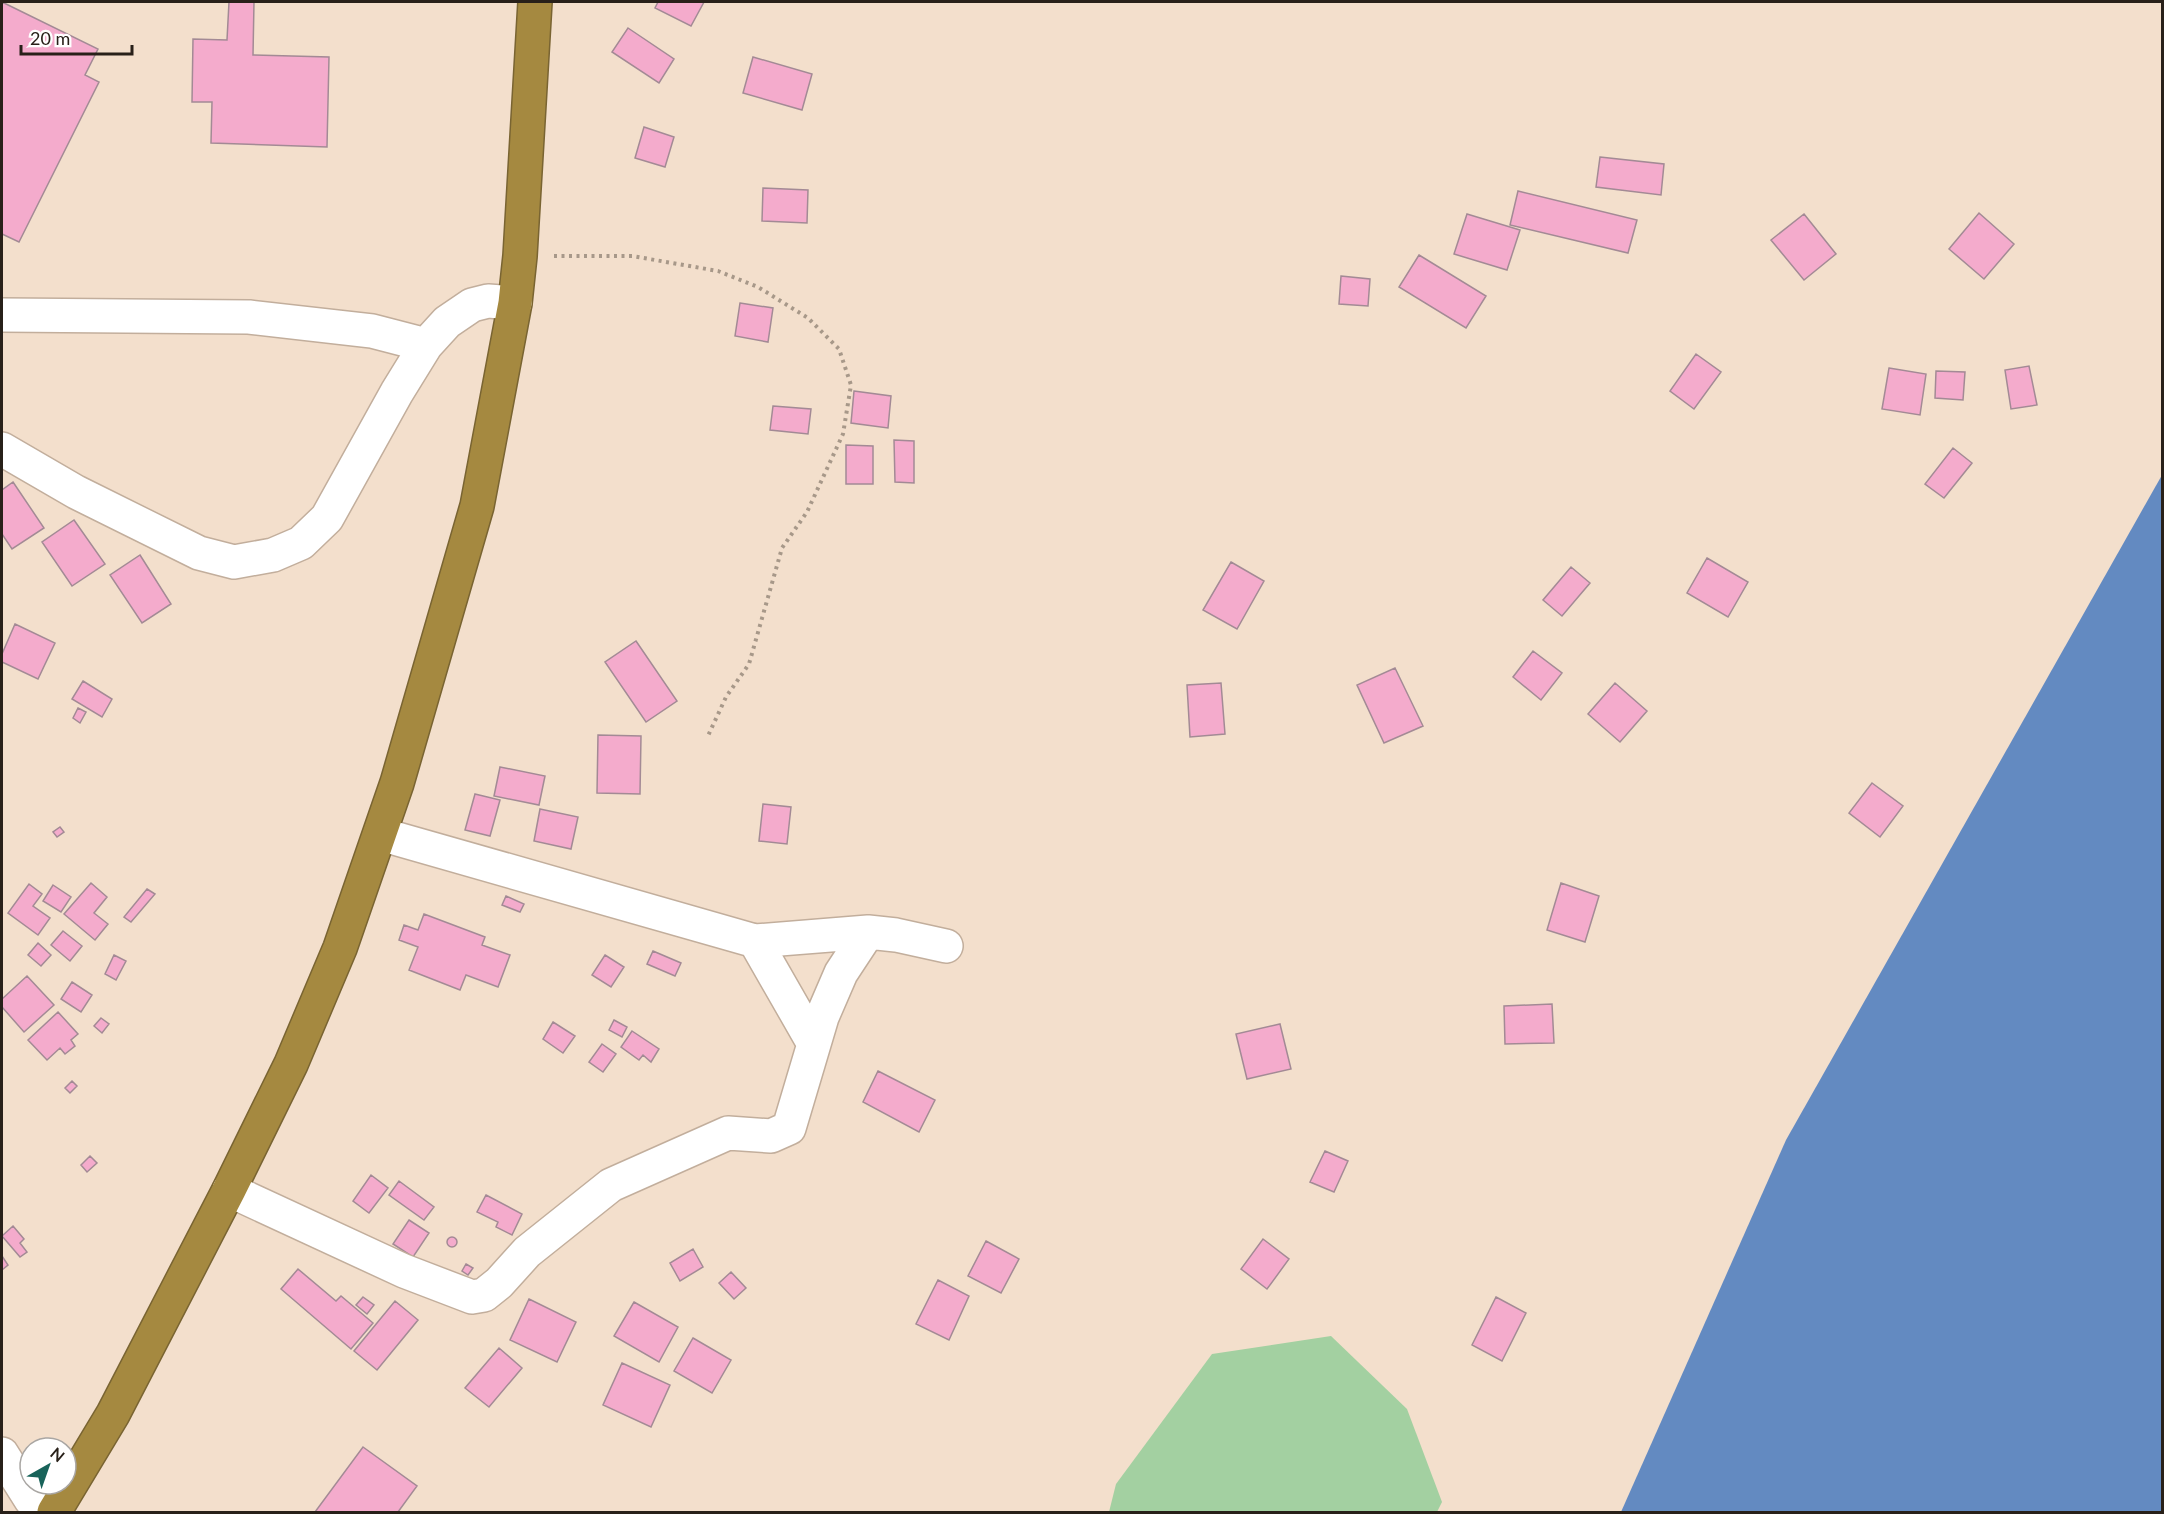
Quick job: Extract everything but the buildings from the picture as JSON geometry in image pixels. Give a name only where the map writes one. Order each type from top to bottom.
[{"type":"highway","points":[[38,1502],[113,1414],[229,1190],[291,1064],[340,948],[397,783],[477,506],[514,303],[520,256],[535,2]]},
{"type":"street","points":[[2,448],[95,502],[199,553],[234,562],[273,555],[301,543],[327,518],[426,345],[447,322],[472,305],[488,301],[514,303]]},
{"type":"street","points":[[2,315],[249,316],[372,331],[426,345]]},
{"type":"street","points":[[380,834],[755,942],[868,932],[896,934],[946,946]]},
{"type":"street","points":[[229,1190],[419,1278],[472,1297],[484,1295],[527,1252],[611,1185],[728,1133],[771,1136],[789,1128],[814,1044],[841,973],[868,932]]},
{"type":"street","points":[[755,942],[814,1044]]},
{"type":"street","points":[[78,1451],[113,1414]]},
{"type":"street","points":[[2,1454],[38,1502]]},
{"type":"path","points":[[520,256],[632,256],[717,271],[758,287],[808,318],[839,349],[851,385],[843,434],[807,512],[782,548],[749,663],[726,697],[707,738]]},
{"type":"green space","points":[[1331,1336],[1407,1409],[1442,1502],[1437,1512],[1109,1512],[1116,1484],[1212,1354]]},
{"type":"water","points":[[2162,475],[2162,1512],[1621,1512],[1786,1140]]}]
